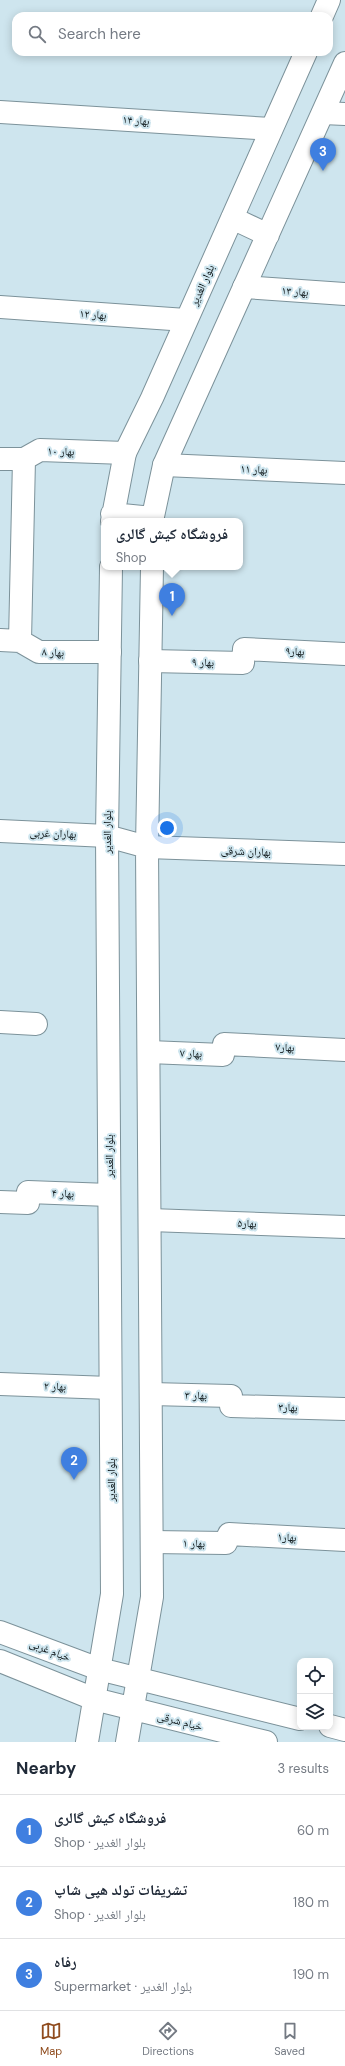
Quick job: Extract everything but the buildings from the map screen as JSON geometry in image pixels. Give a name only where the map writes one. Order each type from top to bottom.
[{"type":"main road","points":[[324,12],[329,0]]},
{"type":"main road","name":"بلوار الغدیر","points":[[112,518],[125,453],[304,56]]},
{"type":"main road","points":[[152,518],[164,465],[345,63]]},
{"type":"main road","name":"بهار ۱۴","points":[[0,112],[271,129]]},
{"type":"main road","points":[[323,113],[345,114]]},
{"type":"main road","points":[[232,218],[268,235]]},
{"type":"main road","name":"بهار ۱۳","points":[[244,287],[345,294]]},
{"type":"main road","name":"بهار ۱۲","points":[[0,307],[186,320]]},
{"type":"main road","name":"بهار ۱۰","points":[[0,459],[24,459],[40,450],[125,453]]},
{"type":"main road","points":[[10,640],[24,459]]},
{"type":"main road","name":"بهار ۱۱","points":[[164,465],[345,473]]},
{"type":"main road","name":"بلوار الغدیر","points":[[87,1742],[112,1594],[107,836],[112,570]]},
{"type":"main road","points":[[127,1742],[152,1597],[147,847],[152,570]]},
{"type":"main road","name":"بهار ۸","points":[[10,640],[39,652],[110,652]]},
{"type":"main road","name":"بهار ۹","points":[[150,661],[243,663],[244,649]]},
{"type":"main road","name":"بهار۹","points":[[244,649],[345,654]]},
{"type":"main road","name":"بهاران غربی","points":[[0,831],[107,836],[147,847]]},
{"type":"main road","name":"بهاران شرقی","points":[[147,847],[345,854]]},
{"type":"main road","points":[[0,1022],[36,1024]]},
{"type":"main road","name":"بهار ۷","points":[[148,1052],[223,1055],[224,1044]]},
{"type":"main road","name":"بهار۷","points":[[224,1044],[345,1050]]},
{"type":"main road","name":"بهار ۴","points":[[0,1202],[28,1203],[28,1192],[109,1195]]},
{"type":"main road","name":"بهار۵","points":[[150,1220],[345,1227]]},
{"type":"main road","name":"بهار ۲","points":[[0,1384],[110,1388]]},
{"type":"main road","name":"بهار ۳","points":[[150,1394],[231,1396],[231,1406]]},
{"type":"main road","name":"بهار۳","points":[[231,1406],[345,1409]]},
{"type":"main road","name":"بهار ۱","points":[[152,1542],[226,1543],[229,1534]]},
{"type":"main road","name":"بهار۱","points":[[229,1534],[345,1540]]},
{"type":"main road","name":"خیام غربی","points":[[0,1632],[99,1669],[138,1679]]},
{"type":"main road","points":[[0,1660],[94,1700]]},
{"type":"main road","points":[[138,1679],[297,1718]]},
{"type":"main road","name":"خیام شرقی","points":[[94,1700],[266,1742]]},
{"type":"main road","points":[[333,1727],[345,1730]]},
{"type":"place","name":"رفاه","points":[[323,171]]},
{"type":"place","name":"فروشگاه کیش گالری","points":[[172,616]]},
{"type":"place","name":"تشریفات تولد هپی شاپ","points":[[74,1480]]}]
